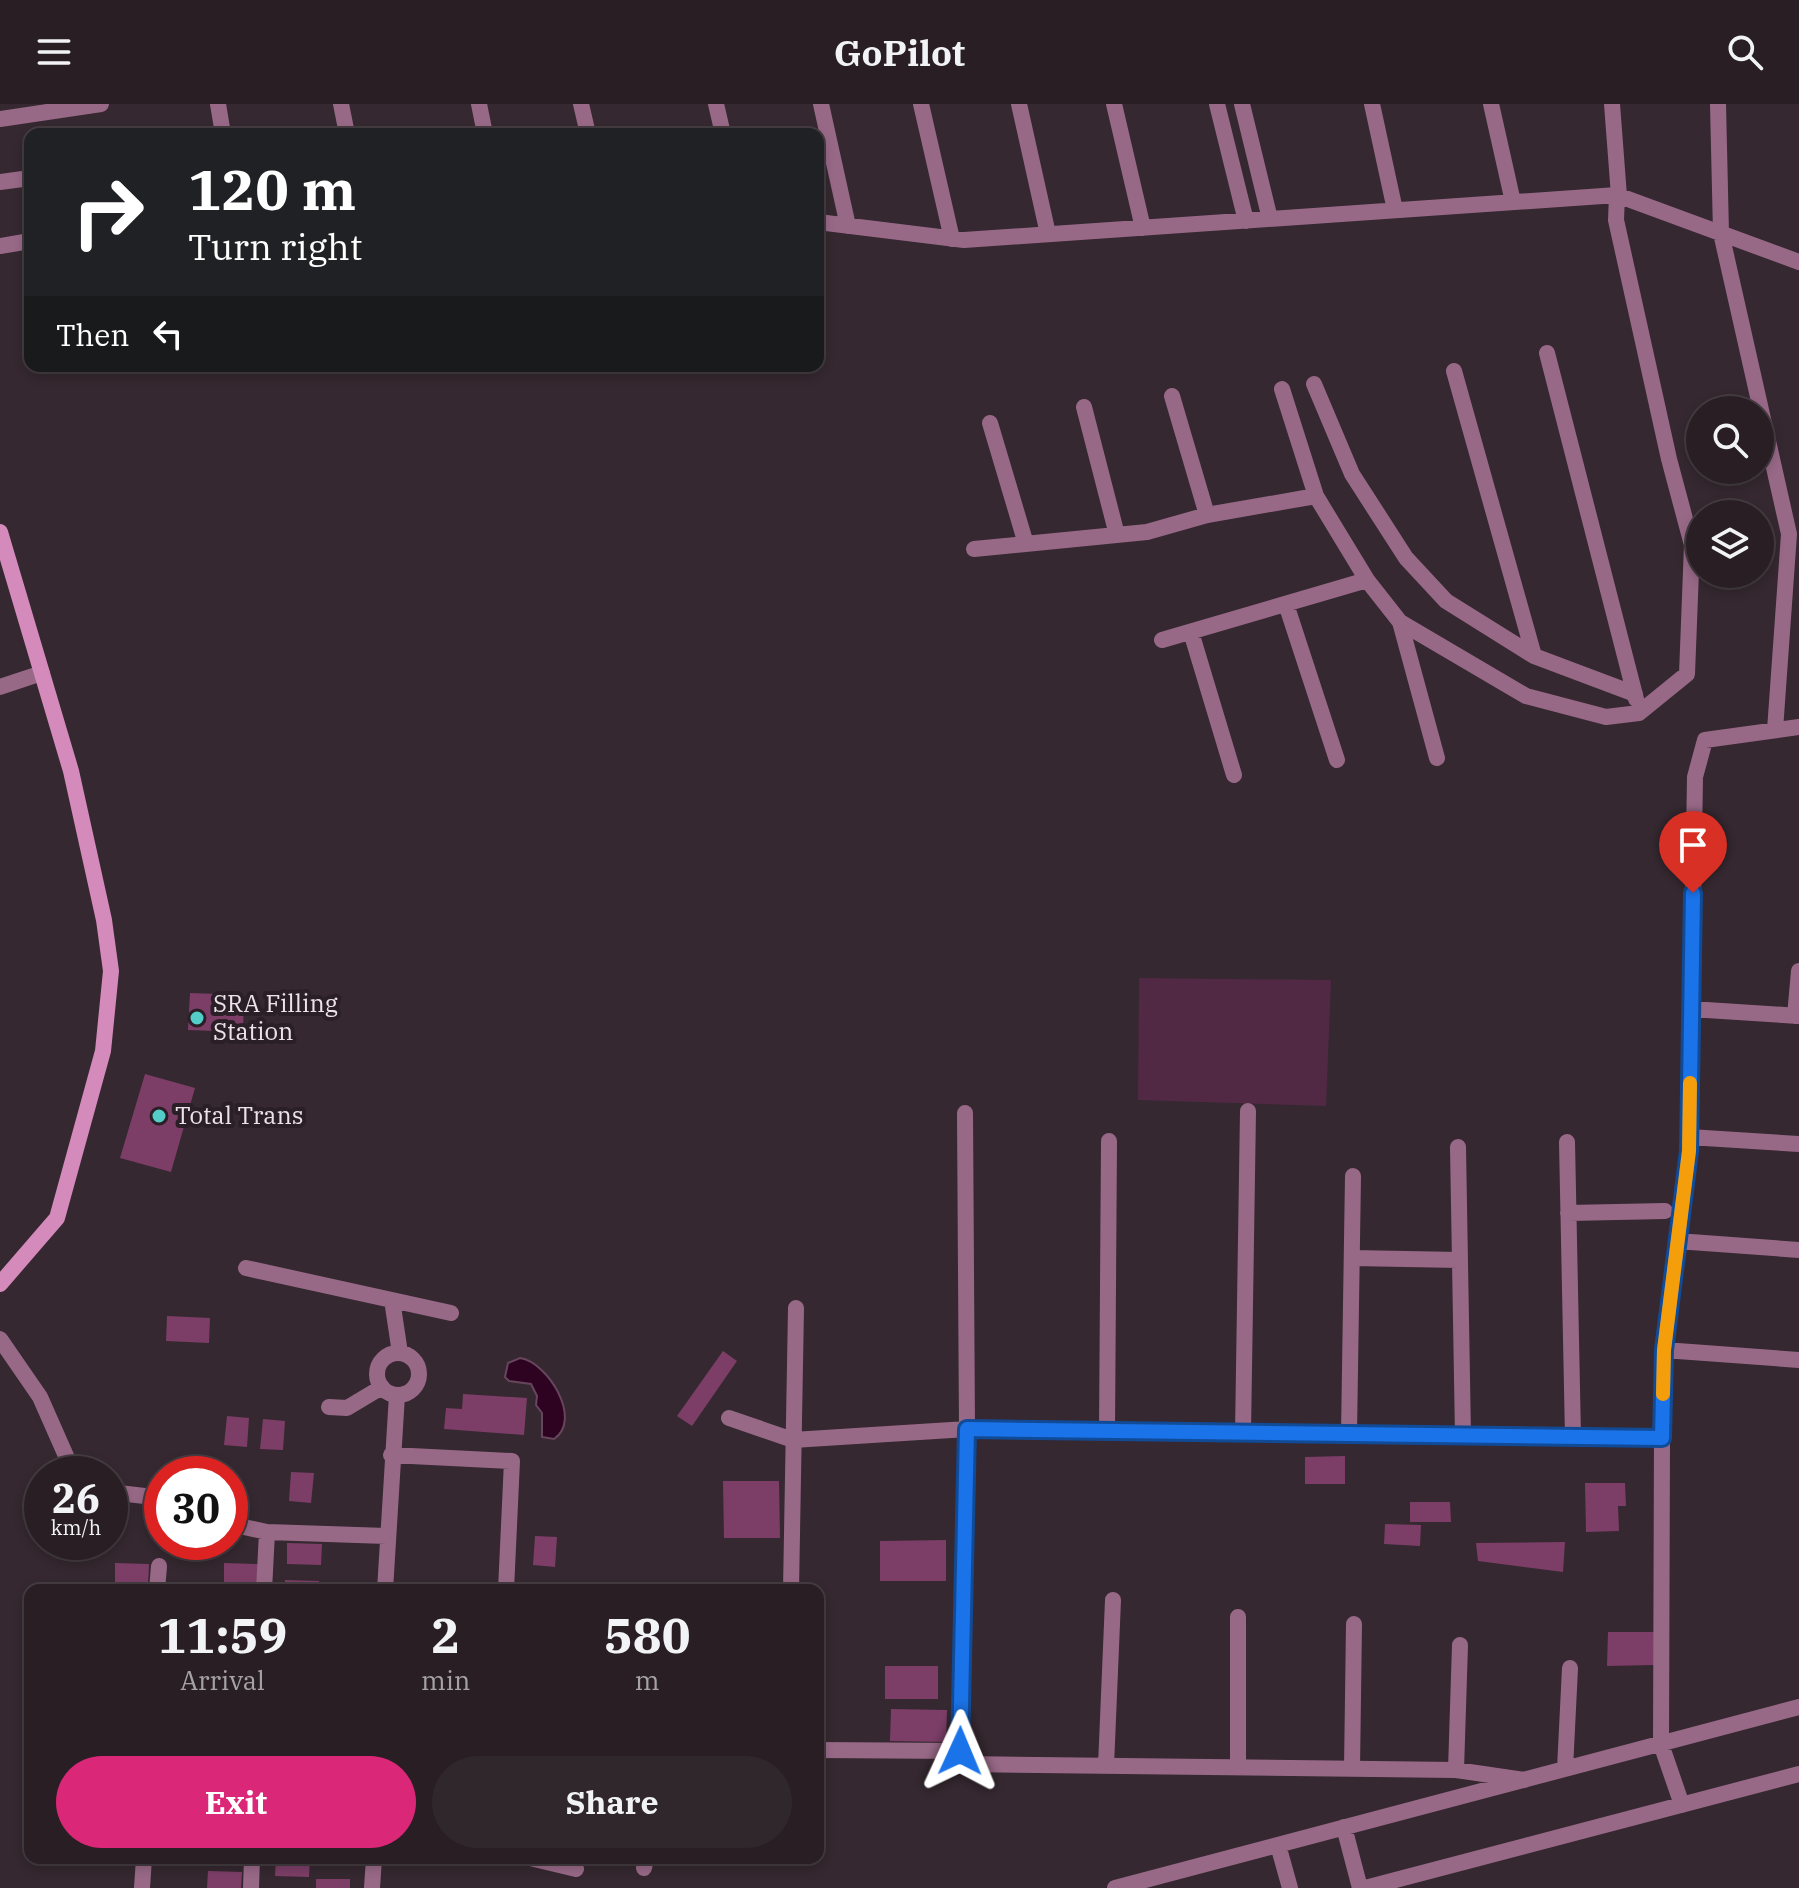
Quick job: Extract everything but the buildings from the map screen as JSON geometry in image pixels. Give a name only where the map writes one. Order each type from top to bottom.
[{"type":"main road","points":[[0,532],[71,771],[104,920],[111,971],[103,1051],[57,1218],[0,1284]]},
{"type":"street","points":[[0,119],[101,104]]},
{"type":"street","points":[[218,104],[222,128]]},
{"type":"street","points":[[341,104],[346,128]]},
{"type":"street","points":[[479,104],[484,128]]},
{"type":"street","points":[[581,104],[587,128]]},
{"type":"street","points":[[716,104],[722,128]]},
{"type":"street","points":[[821,104],[848,226]]},
{"type":"street","points":[[921,104],[952,239]]},
{"type":"street","points":[[1019,104],[1048,234]]},
{"type":"street","points":[[1114,104],[1143,228]]},
{"type":"street","points":[[1217,104],[1246,221]]},
{"type":"street","points":[[1242,104],[1270,219]]},
{"type":"street","points":[[1372,104],[1395,210]]},
{"type":"street","points":[[1491,104],[1513,202]]},
{"type":"street","points":[[1282,389],[1316,496],[1367,580],[1400,622],[1526,696],[1606,717],[1639,713],[1687,674],[1692,545],[1669,459],[1616,220],[1618,195],[1612,104]]},
{"type":"street","points":[[1718,104],[1721,233],[1789,534],[1775,730]]},
{"type":"street","points":[[0,182],[24,179]]},
{"type":"street","points":[[824,223],[952,239],[1618,195],[1799,262]]},
{"type":"street","points":[[0,246],[24,242]]},
{"type":"street","points":[[1547,353],[1639,713]]},
{"type":"street","points":[[1454,371],[1534,656]]},
{"type":"street","points":[[1314,384],[1352,474],[1406,558],[1446,601],[1534,656],[1635,694]]},
{"type":"street","points":[[1172,396],[1207,515]]},
{"type":"street","points":[[1084,407],[1117,535]]},
{"type":"street","points":[[990,423],[1026,544]]},
{"type":"street","points":[[974,549],[1147,532],[1207,515],[1316,496]]},
{"type":"street","points":[[1162,640],[1367,580]]},
{"type":"street","points":[[1286,604],[1337,760]]},
{"type":"street","points":[[1400,622],[1437,758]]},
{"type":"street","points":[[1191,632],[1234,775]]},
{"type":"street","points":[[0,687],[42,673]]},
{"type":"street","points":[[1682,1805],[1661,1744],[1662,1438],[1664,1350],[1689,1137],[1695,777],[1705,740],[1799,727]]},
{"type":"street","points":[[1691,1009],[1797,1016],[1799,971]]},
{"type":"street","points":[[1243,1433],[1248,1111]]},
{"type":"street","points":[[965,1113],[967,1429],[960,1764],[1456,1770],[1524,1780]]},
{"type":"street","points":[[1689,1137],[1799,1144]]},
{"type":"street","points":[[1107,1431],[1109,1141]]},
{"type":"street","points":[[1567,1142],[1573,1437]]},
{"type":"street","points":[[1458,1147],[1463,1436]]},
{"type":"street","points":[[1349,1434],[1353,1176]]},
{"type":"street","points":[[1568,1213],[1665,1211]]},
{"type":"street","points":[[1677,1241],[1799,1250]]},
{"type":"street","points":[[1352,1258],[1460,1260]]},
{"type":"street","points":[[246,1268],[451,1313]]},
{"type":"street","points":[[392,1300],[400,1353]]},
{"type":"street","points":[[791,1584],[796,1308]]},
{"type":"street","points":[[0,1339],[40,1397],[66,1456]]},
{"type":"street","points":[[1664,1350],[1799,1360]]},
{"type":"street","points":[[329,1407],[347,1408],[389,1391],[412,1390],[419,1378],[413,1359],[400,1353],[388,1356],[379,1366],[378,1381],[389,1391],[391,1455],[385,1584]]},
{"type":"street","points":[[729,1418],[793,1440],[967,1429],[1662,1438]]},
{"type":"street","points":[[391,1455],[512,1461],[506,1584]]},
{"type":"street","points":[[248,1528],[267,1532],[387,1536]]},
{"type":"street","points":[[264,1584],[267,1532]]},
{"type":"street","points":[[158,1584],[159,1566]]},
{"type":"street","points":[[1106,1766],[1113,1600]]},
{"type":"street","points":[[1238,1617],[1238,1767]]},
{"type":"street","points":[[1352,1769],[1354,1624]]},
{"type":"street","points":[[1456,1770],[1460,1645]]},
{"type":"street","points":[[1565,1769],[1570,1668]]},
{"type":"street","points":[[1115,1888],[1799,1707]]},
{"type":"street","points":[[824,1750],[960,1751]]},
{"type":"street","points":[[1344,1827],[1363,1888],[1799,1774]]},
{"type":"street","points":[[1278,1845],[1290,1888]]},
{"type":"street","points":[[142,1888],[144,1864]]},
{"type":"street","points":[[251,1888],[252,1864]]},
{"type":"street","points":[[372,1888],[374,1864]]},
{"type":"street","points":[[555,1864],[576,1869]]},
{"type":"shaded area","points":[[1139,978],[1331,980],[1326,1106],[1138,1100]]},
{"type":"shaded area","points":[[520,1358],[541,1370],[558,1393],[565,1419],[562,1430],[554,1439],[542,1437],[542,1413],[536,1405],[537,1396],[531,1384],[509,1381],[505,1377],[508,1363]]},
{"type":"slow traffic","points":[[1663,1394],[1664,1350],[1689,1151],[1690,1083]]},
{"type":"place","name":"SRA Filling Station","points":[[197,1018]]},
{"type":"place","name":"Total Trans","points":[[159,1116]]},
{"type":"route","points":[[960,1751],[967,1429],[1662,1438],[1664,1350],[1689,1151],[1693,893]]}]
